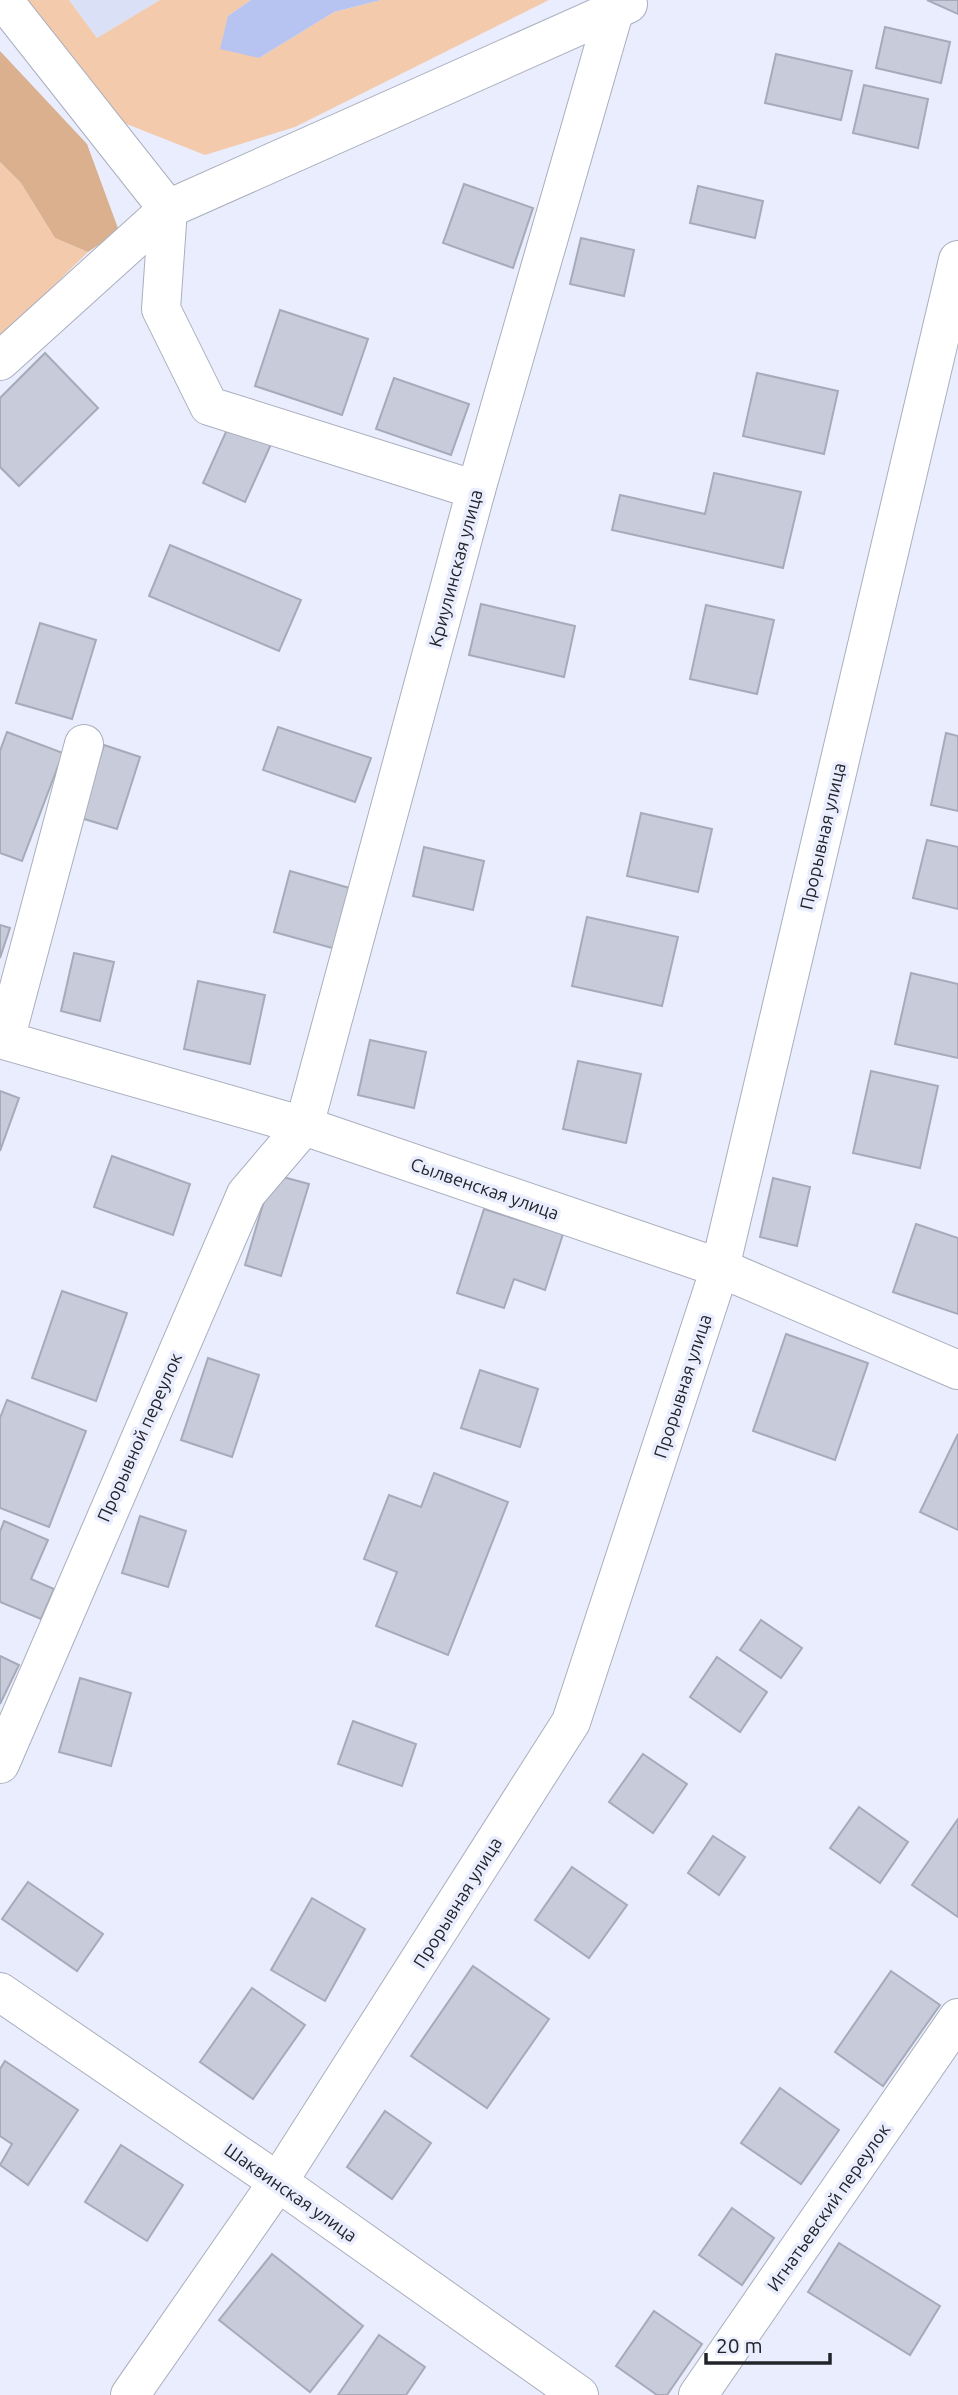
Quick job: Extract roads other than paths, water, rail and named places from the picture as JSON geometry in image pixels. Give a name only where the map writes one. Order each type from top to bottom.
[{"type":"street","points":[[4,0],[168,209],[161,309],[209,406],[476,490]]},
{"type":"street","name":"Криулинская улица","points":[[0,360],[168,209],[625,6]]},
{"type":"street","name":"Криулинская улица","points":[[304,1126],[476,490],[625,6]]},
{"type":"street","name":"Прорывная улица","points":[[130,2395],[278,2182],[571,1721],[720,1268],[958,260]]},
{"type":"street","points":[[2,1040],[84,744]]},
{"type":"street","name":"Сылвенская улица","points":[[2,1040],[304,1126],[720,1268],[955,1367]]},
{"type":"street","name":"Прорывной переулок","points":[[0,1764],[246,1194],[304,1126]]},
{"type":"street","name":"Шаквинская улица","points":[[0,1992],[278,2182],[579,2395]]},
{"type":"street","name":"Игнатьевский переулок","points":[[698,2395],[958,2018]]},
{"type":"water","points":[[251,0],[381,0],[334,12],[259,58],[220,49],[228,16]]}]
